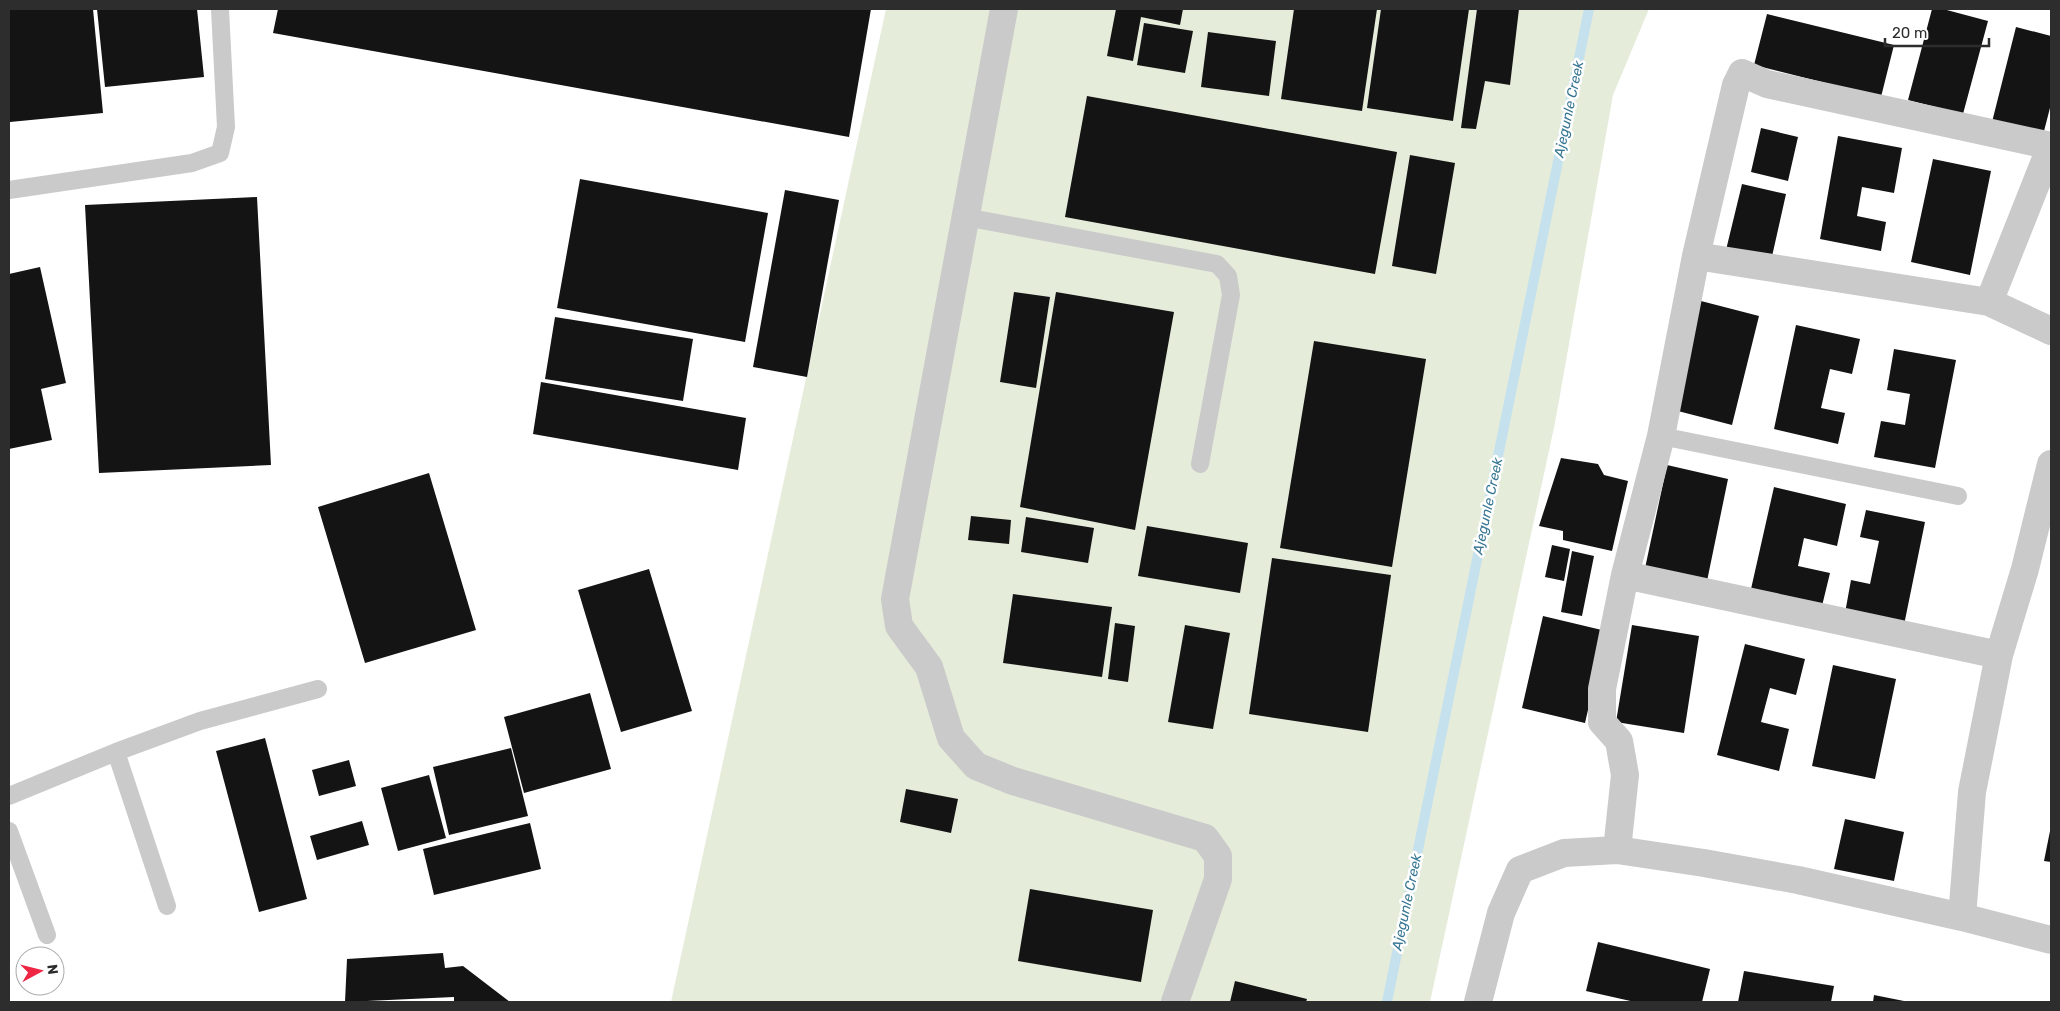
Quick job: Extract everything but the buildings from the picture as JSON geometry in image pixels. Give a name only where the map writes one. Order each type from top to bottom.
[{"type":"street","points":[[1004,9],[964,217],[895,599],[899,626],[929,667],[951,738],[976,766],[1013,781],[1205,838],[1218,856],[1218,879],[1175,1002]]},
{"type":"street","points":[[1617,850],[1624,775],[1619,741],[1602,722],[1600,710],[1602,688],[1625,575],[1661,436],[1696,256],[1736,85],[1742,73],[1767,84],[2051,146],[1989,302]]},
{"type":"street","points":[[1696,256],[1989,302],[2051,331]]},
{"type":"street","points":[[1962,917],[1972,792],[1999,656],[2025,569],[2051,464]]},
{"type":"street","points":[[1625,575],[1999,656]]},
{"type":"street","points":[[1478,1002],[1501,913],[1520,870],[1564,853],[1617,850],[1704,862],[1798,880],[1962,917],[2051,940]]},
{"type":"lane","points":[[9,190],[192,163],[220,154],[226,127],[220,9]]},
{"type":"lane","points":[[964,217],[1217,264],[1228,276],[1231,295],[1200,464]]},
{"type":"lane","points":[[1661,436],[1958,496]]},
{"type":"lane","points":[[9,796],[200,720],[318,689]]},
{"type":"lane","points":[[116,752],[167,906]]},
{"type":"lane","points":[[9,831],[47,935]]},
{"type":"green space","points":[[886,9],[1649,9],[1613,95],[1555,423],[1430,1002],[671,1002]]},
{"type":"waterway","name":"Ajegunle Creek","points":[[1387,1002],[1589,9]]}]
